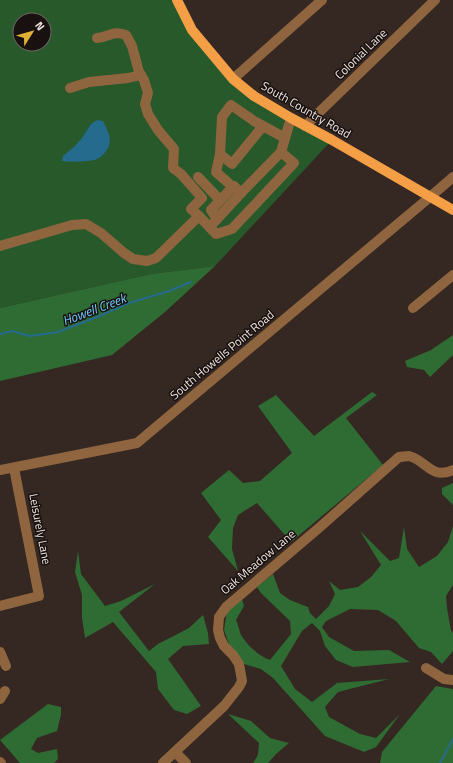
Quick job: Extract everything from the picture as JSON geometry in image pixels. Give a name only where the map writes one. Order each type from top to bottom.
[{"type":"main road","name":"South Country Road","points":[[177,0],[192,30],[233,79],[254,96],[453,210]]},
{"type":"street","points":[[233,79],[322,0]]},
{"type":"street","name":"Colonial Lane","points":[[305,126],[435,0]]},
{"type":"street","points":[[97,38],[119,32],[126,35],[132,46],[139,72],[144,80],[148,93],[145,104],[148,114],[158,130],[174,149],[173,168],[181,174],[202,198],[191,209],[216,234],[232,228],[294,163],[281,152]]},
{"type":"street","points":[[70,88],[89,82],[128,78],[141,75]]},
{"type":"street","points":[[237,190],[216,172],[220,154],[222,117],[230,105],[254,121],[285,138]]},
{"type":"street","points":[[218,219],[211,210],[220,200],[237,190],[281,152],[291,118]]},
{"type":"street","points":[[220,154],[232,164],[263,126]]},
{"type":"street","points":[[198,177],[220,200]]},
{"type":"street","name":"South Howells Point Road","points":[[0,470],[137,444],[453,177]]},
{"type":"street","points":[[210,227],[218,219],[237,190]]},
{"type":"street","points":[[0,246],[72,225],[86,224],[101,233],[133,259],[147,261],[156,258],[199,216]]},
{"type":"street","points":[[413,308],[453,275]]},
{"type":"street","name":"Oak Meadow Lane","points":[[163,763],[224,706],[242,681],[239,664],[224,646],[218,630],[219,617],[226,607],[399,457],[408,456],[417,460],[432,471],[447,473],[453,470]]},
{"type":"street","name":"Leisurely Lane","points":[[0,606],[39,596],[14,468]]},
{"type":"street","points":[[0,652],[6,666]]},
{"type":"street","points":[[426,668],[444,679],[453,680]]},
{"type":"street","points":[[175,752],[186,763]]},
{"type":"green space","points":[[0,0],[177,0],[192,30],[233,79],[332,140],[215,266],[151,274],[0,308]]},
{"type":"green space","points":[[215,266],[165,312],[112,355],[0,381],[0,308],[151,274]]},
{"type":"green space","points":[[453,335],[453,355],[430,377],[424,370],[407,367],[405,361],[431,350]]},
{"type":"green space","points":[[372,392],[377,395],[346,418],[383,465],[291,542],[257,503],[238,515],[233,528],[232,549],[238,571],[208,537],[221,520],[201,493],[229,470],[243,483],[260,481],[292,453],[258,406],[276,395],[314,436]]},
{"type":"green space","points":[[453,483],[453,505],[442,494],[442,488]]},
{"type":"green space","points":[[453,526],[453,585],[446,596],[451,630],[453,633],[453,651],[442,664],[431,652],[419,648],[396,621],[378,610],[350,609],[326,621],[322,627],[329,637],[354,651],[389,650],[410,662],[353,667],[336,660],[325,646],[320,631],[312,623],[302,631],[281,666],[295,689],[312,702],[337,683],[389,679],[338,692],[325,707],[329,717],[360,734],[376,738],[400,714],[376,747],[364,752],[325,736],[273,678],[261,669],[244,664],[231,650],[224,630],[227,611],[242,599],[244,606],[236,620],[241,635],[250,647],[258,653],[270,660],[291,634],[290,621],[261,593],[257,587],[273,574],[280,593],[290,600],[308,607],[310,613],[316,619],[329,606],[335,594],[329,581],[340,590],[358,587],[371,577],[381,565],[360,531],[390,561],[399,558],[404,527],[407,549],[419,567],[437,556],[448,542]]},
{"type":"green space","points":[[78,551],[81,574],[105,606],[121,601],[155,584],[119,612],[149,651],[158,644],[189,628],[203,615],[208,633],[209,644],[183,646],[168,659],[201,706],[187,714],[174,710],[158,689],[156,672],[113,622],[85,638],[82,618],[82,595],[75,572]]},
{"type":"green space","points":[[436,686],[453,689],[453,763],[380,763],[382,752]]},
{"type":"green space","points":[[48,704],[61,707],[61,715],[57,731],[37,738],[31,749],[38,753],[57,749],[58,759],[54,763],[20,763],[0,740]]},
{"type":"green space","points":[[228,714],[251,721],[270,738],[289,743],[268,763],[253,763],[258,755],[259,743]]},
{"type":"water","points":[[97,120],[103,121],[109,136],[110,142],[104,154],[94,160],[80,162],[62,161],[63,156],[74,147],[91,124]]},
{"type":"waterway","name":"Howell Creek","points":[[0,334],[12,331],[30,336],[58,332],[129,303],[169,291],[191,282]]},
{"type":"waterway","points":[[440,763],[453,739]]}]
